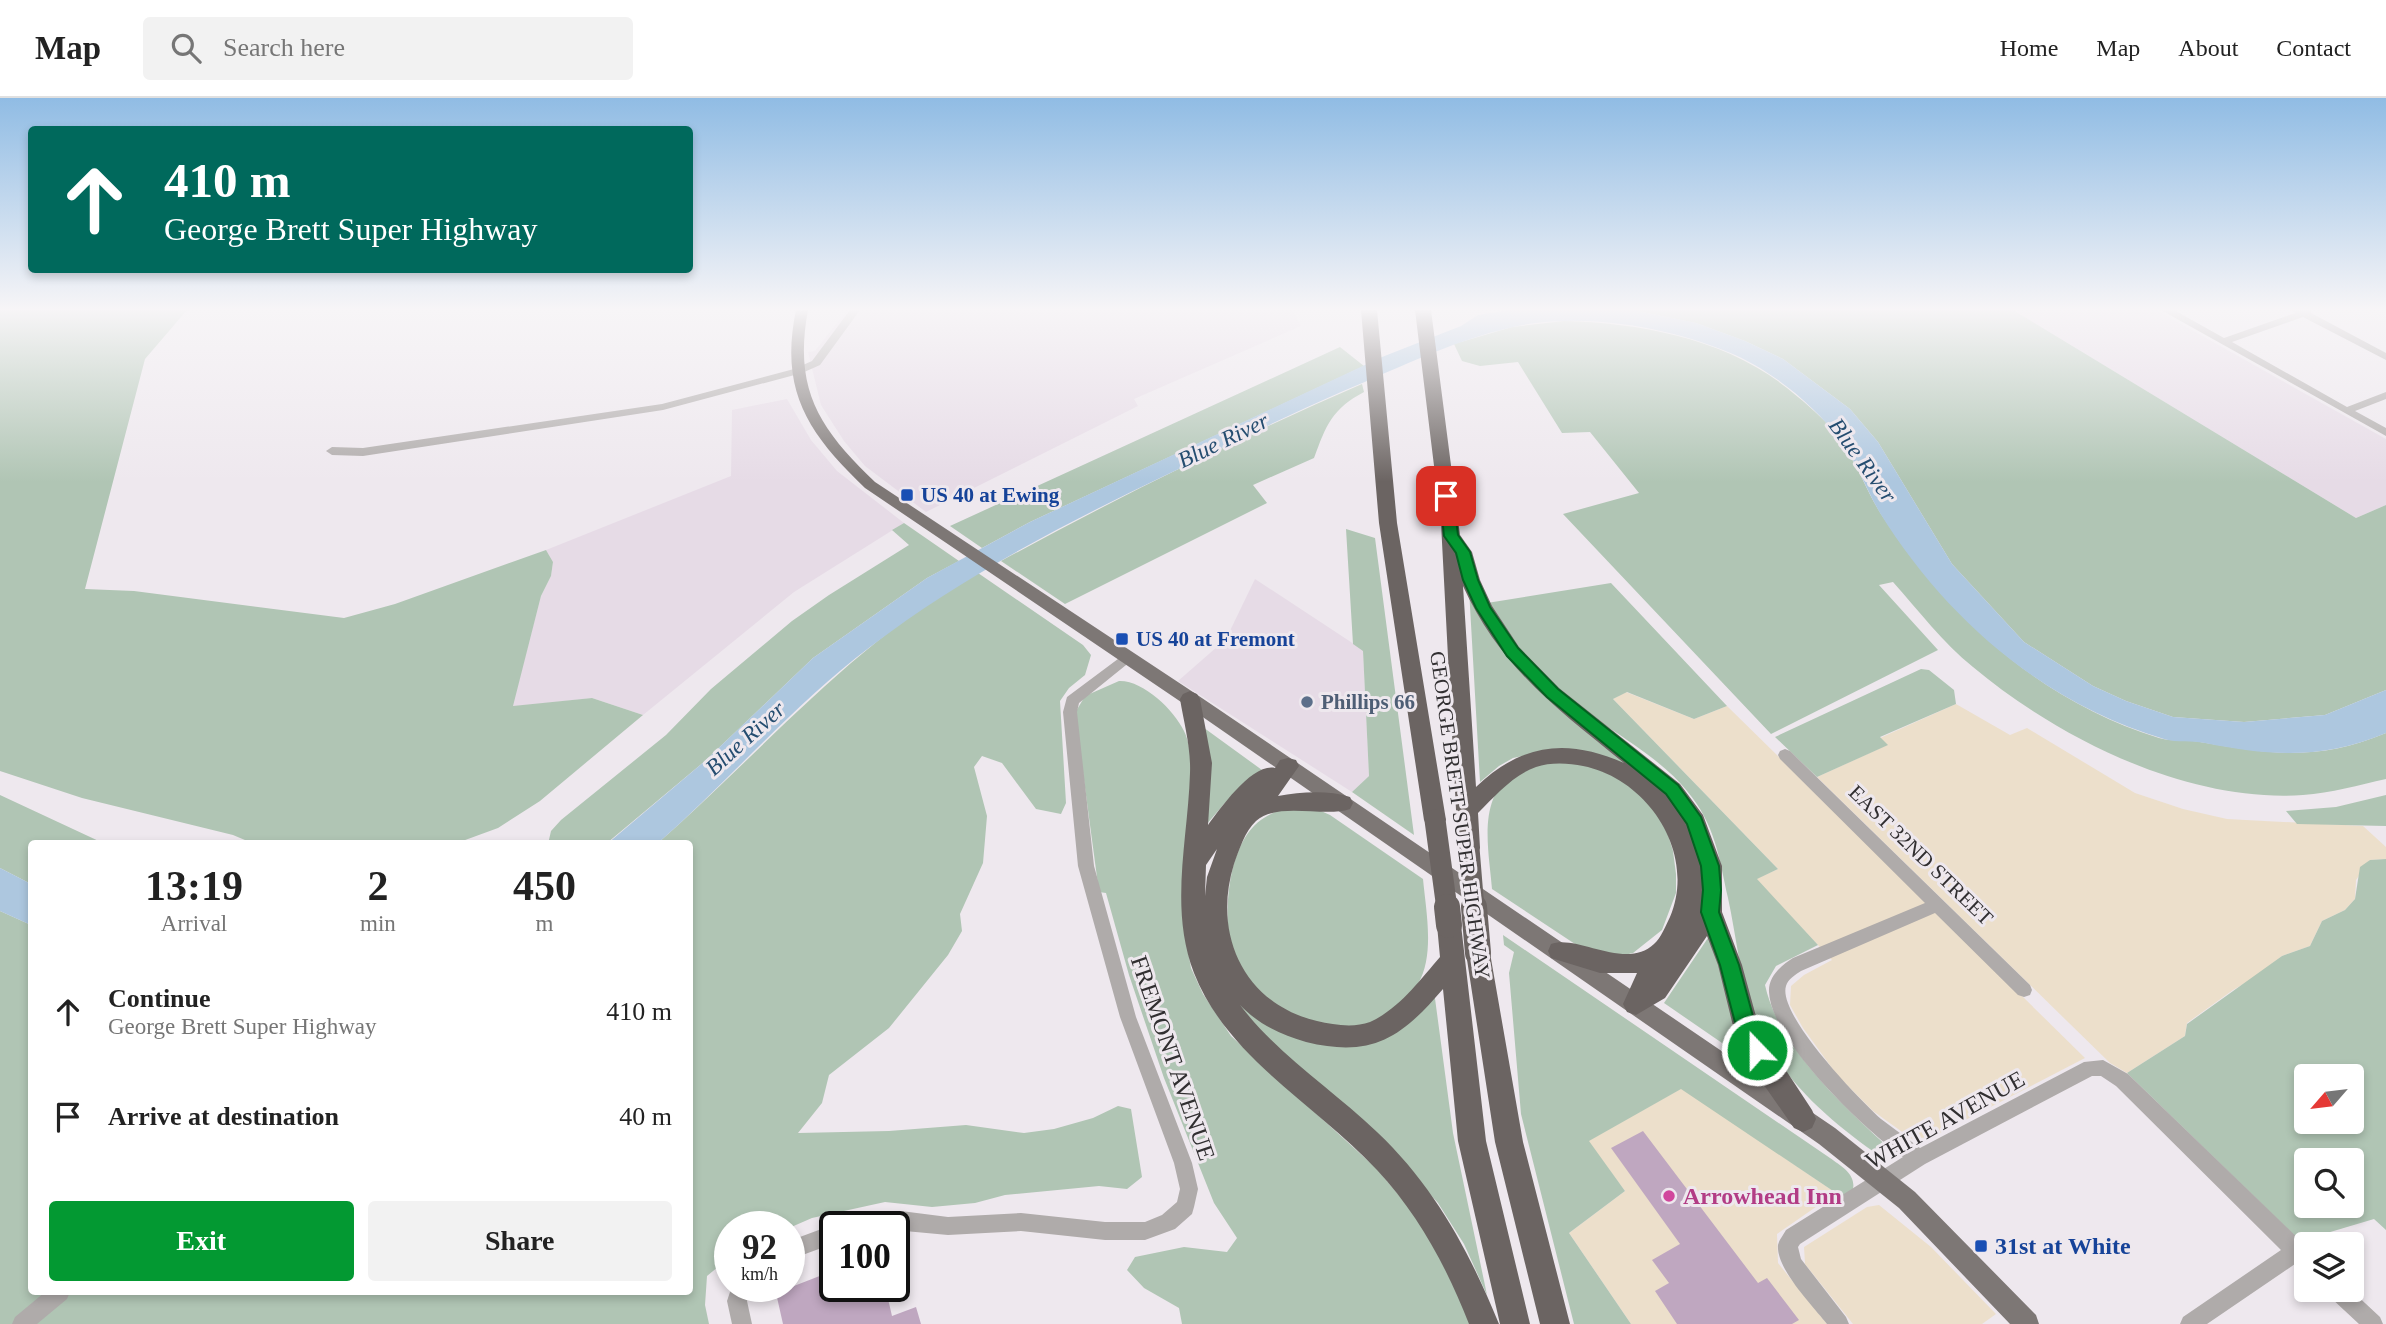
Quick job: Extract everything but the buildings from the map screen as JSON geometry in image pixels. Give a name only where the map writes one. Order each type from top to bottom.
[{"type":"highway","name":"GEORGE BRETT SUPER HIGHWAY","points":[[1374,367],[1388,523],[1449,925],[1465,957],[1555,1324]]},
{"type":"highway","name":"GEORGE BRETT SUPER HIGHWAY","points":[[1430,367],[1450,529],[1469,848],[1465,957],[1472,1141],[1515,1324]]},
{"type":"highway","points":[[1450,529],[1462,552],[1470,580],[1483,608],[1512,652],[1552,693],[1655,775],[1685,804],[1695,821],[1710,866],[1710,912],[1730,965],[1748,1034],[1766,1066],[1803,1119]]},
{"type":"highway","points":[[1190,699],[1201,768],[1194,911],[1197,944],[1207,975],[1245,1031],[1275,1061],[1366,1140],[1411,1187],[1444,1233],[1464,1273],[1484,1324]]},
{"type":"highway","points":[[1465,812],[1517,765],[1540,757],[1560,755],[1583,758],[1618,769],[1642,785],[1669,811],[1681,833],[1689,890],[1682,919],[1641,989],[1636,1004]]},
{"type":"highway","points":[[1196,860],[1240,799],[1288,765]]},
{"type":"highway","points":[[1288,765],[1278,784],[1249,814],[1230,842],[1219,877],[1215,914],[1219,943],[1231,975],[1251,1000],[1273,1018],[1303,1031],[1340,1037],[1364,1035],[1388,1025],[1465,957]]},
{"type":"highway","points":[[1249,814],[1273,804],[1301,800],[1342,803]]},
{"type":"highway","points":[[1636,1004],[1656,990],[1710,912]]},
{"type":"highway","points":[[1560,951],[1606,966],[1626,966],[1648,961],[1663,952]]},
{"type":"main road","points":[[798,367],[810,408],[831,446],[870,485],[1288,765],[1803,1119],[1885,1181],[1964,1256],[2027,1324]]},
{"type":"street","points":[[332,451],[363,452],[607,417],[663,407],[807,367]]},
{"type":"street","points":[[2268,367],[2386,433]]},
{"type":"street","points":[[2346,411],[2386,395]]},
{"type":"street","name":"FREMONT AVENUE","points":[[910,1221],[948,1226],[1021,1222],[1105,1231],[1145,1231],[1168,1222],[1185,1207],[1189,1189],[1182,1163],[1128,1017],[1092,891],[1081,827],[1070,712],[1072,701],[1126,657]]},
{"type":"street","name":"EAST 32ND STREET","points":[[1786,755],[1940,904],[2024,990]]},
{"type":"street","points":[[1919,1158],[1873,1123],[1838,1089],[1783,1014],[1777,992],[1783,974],[1799,963],[1940,904]]},
{"type":"street","name":"WHITE AVENUE","points":[[1839,1324],[1798,1272],[1788,1252],[1788,1245],[1793,1237],[1919,1158],[2090,1068],[2103,1068],[2122,1080],[2294,1248]]},
{"type":"street","points":[[2190,1324],[2294,1261]]},
{"type":"street","points":[[22,1324],[56,1295]]},
{"type":"street","points":[[737,1302],[742,1324]]},
{"type":"street","points":[[2349,1302],[2372,1324]]},
{"type":"shaded area","points":[[812,367],[1207,367],[1134,399],[1138,406],[926,512],[865,466],[844,441],[821,405]]},
{"type":"shaded area","points":[[2107,367],[2258,367],[2386,439],[2386,505],[2356,518]]},
{"type":"shaded area","points":[[787,399],[811,440],[837,471],[904,523],[794,592],[643,715],[592,698],[512,707],[541,596],[551,576],[553,562],[546,550],[731,476],[732,410]]},
{"type":"shaded area","points":[[1255,579],[1363,650],[1369,776],[1352,792],[1178,681],[1226,639]]},
{"type":"shaded area","points":[[1626,692],[1694,719],[1727,706],[2085,1058],[1919,1144],[1873,1111],[1837,1075],[1790,1005],[1791,986],[1804,975],[1832,960],[1756,879],[1778,869],[1613,699]]},
{"type":"shaded area","points":[[1956,704],[2010,735],[2027,728],[2135,793],[2183,809],[2227,819],[2363,826],[2386,847],[2386,859],[2370,860],[2356,880],[2355,899],[2345,910],[2322,921],[2310,946],[2282,956],[2254,978],[2233,990],[2187,1023],[2185,1036],[2127,1073],[2110,1063],[1817,777],[1887,745],[1880,738]]},
{"type":"shaded area","points":[[1682,1088],[1836,1193],[1777,1234],[1778,1263],[1827,1324],[1631,1324],[1569,1233],[1625,1191],[1588,1141]]},
{"type":"shaded area","points":[[1879,1205],[1931,1247],[1996,1314],[1982,1324],[1853,1324],[1805,1264],[1804,1247],[1867,1207]]},
{"type":"green space","points":[[0,367],[143,367],[85,589],[134,591],[344,618],[395,604],[546,550],[553,562],[551,576],[541,596],[513,706],[592,698],[643,715],[540,801],[498,828],[465,840],[245,840],[82,798],[0,771]]},
{"type":"green space","points":[[1296,367],[1361,367],[1030,522],[982,548],[950,526]]},
{"type":"green space","points":[[1521,367],[1756,367],[1787,388],[1831,428],[1853,461],[1881,514],[1907,552],[1967,620],[2036,678],[2075,702],[2116,722],[2169,740],[2293,753],[2338,748],[2386,733],[2386,779],[2313,794],[2259,795],[2215,789],[2127,761],[2085,741],[2007,694],[1952,648],[1893,582],[1879,585],[1938,650],[1771,734],[1563,514],[1639,493],[1590,432],[1562,433]]},
{"type":"green space","points":[[1794,367],[2107,367],[2356,518],[2386,505],[2386,690],[2325,715],[2244,722],[2173,717],[2093,686],[2024,642],[1952,564],[1878,442],[1850,409]]},
{"type":"green space","points":[[1362,384],[1364,392],[1344,405],[1332,419],[1314,458],[1253,485],[1267,503],[1065,604],[1001,561],[1180,468]]},
{"type":"green space","points":[[904,523],[959,561],[927,578],[813,658],[705,761],[611,840],[549,840],[551,831],[561,820],[666,735],[711,689],[792,621],[909,545],[892,530]]},
{"type":"green space","points":[[1346,529],[1375,538],[1414,835],[1352,792],[1369,776],[1363,651],[1353,644]]},
{"type":"green space","points":[[978,573],[1083,645],[1091,655],[1085,675],[1069,688],[1060,701],[1066,803],[1061,814],[1036,809],[1002,763],[982,756],[974,767],[987,816],[983,863],[960,914],[962,931],[948,955],[889,1028],[829,1075],[822,1103],[798,1133],[889,1131],[966,1125],[1024,1133],[1054,1129],[1093,1118],[1118,1106],[1131,1109],[1142,1177],[1127,1189],[1099,1186],[1005,1195],[975,1203],[932,1207],[885,1202],[844,1211],[819,1211],[819,1216],[805,1221],[805,1211],[714,1211],[714,1270],[707,1276],[705,1305],[709,1324],[0,1324],[0,911],[28,924],[28,1295],[693,1295],[693,840],[661,840],[811,699],[890,631],[933,600]]},
{"type":"green space","points":[[1611,583],[1727,706],[1694,719],[1627,692],[1613,699],[1778,869],[1757,879],[1818,945],[1776,966],[1765,985],[1772,1008],[1798,1053],[1815,1074],[1852,1114],[1889,1148],[1881,1157],[1842,1128],[1806,1095],[1775,1056],[1763,1035],[1745,985],[1718,855],[1710,829],[1696,803],[1659,763],[1557,690],[1537,670],[1487,603]]},
{"type":"green space","points":[[1469,589],[1483,618],[1651,780],[1552,750],[1513,758],[1480,782]]},
{"type":"green space","points":[[1921,669],[1929,670],[1954,690],[1956,704],[1880,737],[1888,745],[1817,777],[1775,737]]},
{"type":"green space","points":[[1119,681],[1138,685],[1157,698],[1173,714],[1186,735],[1192,764],[1184,928],[1191,968],[1203,994],[1231,1036],[1376,1168],[1428,1230],[1473,1324],[1182,1324],[1179,1308],[1144,1288],[1127,1270],[1135,1257],[1184,1247],[1227,1252],[1237,1238],[1214,1203],[1164,1078],[1129,975],[1106,893],[1099,892],[1075,713],[1085,696]]},
{"type":"green space","points":[[1200,725],[1262,770],[1224,804],[1206,825]]},
{"type":"green space","points":[[1548,762],[1585,764],[1628,782],[1662,815],[1673,851],[1676,893],[1662,930],[1633,953],[1620,956],[1592,951],[1575,944],[1492,889],[1488,825],[1495,795],[1503,782],[1516,772]]},
{"type":"green space","points":[[0,795],[97,840],[28,840],[28,882],[0,868]]},
{"type":"green space","points":[[2386,795],[2386,826],[2297,824],[2286,811],[2336,807]]},
{"type":"green space","points":[[1287,808],[1321,811],[1330,815],[1423,879],[1428,946],[1423,972],[1418,984],[1398,1007],[1372,1023],[1326,1029],[1302,1023],[1263,996],[1237,967],[1228,931],[1228,904],[1233,867],[1251,829],[1266,817]]},
{"type":"green space","points":[[2386,859],[2386,1230],[2374,1219],[2330,1232],[2294,1232],[2294,1235],[2127,1073],[2185,1036],[2187,1024],[2282,956],[2310,946],[2322,921],[2345,910],[2355,899],[2360,867],[2370,860]]},
{"type":"green space","points":[[1712,932],[1754,1065],[1664,1003]]},
{"type":"green space","points":[[1503,935],[1839,1164],[1850,1175],[1853,1189],[1842,1197],[1681,1089],[1589,1141],[1625,1191],[1569,1233],[1631,1324],[1574,1324],[1521,1114],[1509,973],[1514,952],[1504,945]]},
{"type":"green space","points":[[1215,955],[1304,1041],[1341,1047],[1368,1043],[1434,991],[1453,1133],[1487,1295],[1464,1244],[1438,1203],[1402,1163],[1240,1014]]},
{"type":"water","name":"Blue River","points":[[1360,367],[1398,367],[1274,423],[1126,495],[1050,533],[976,575],[904,622],[842,669],[661,840],[612,840],[705,761],[813,658],[927,578],[1030,522]]},
{"type":"water","name":"Blue River","points":[[1794,367],[1850,409],[1878,442],[1952,564],[2024,642],[2093,686],[2173,717],[2244,722],[2325,715],[2386,690],[2386,733],[2363,742],[2318,751],[2252,751],[2164,739],[2120,724],[2078,704],[2001,652],[1935,588],[1880,513],[1840,440],[1804,401],[1760,368]]},
{"type":"water","points":[[0,868],[28,882],[28,924],[0,911]]},
{"type":"place","name":"US 40 at Ewing","points":[[907,495]]},
{"type":"place","name":"US 40 at Fremont","points":[[1122,639]]},
{"type":"place","name":"Phillips 66","points":[[1307,702]]},
{"type":"place","name":"Arrowhead Inn","points":[[1669,1196]]},
{"type":"place","name":"31st at White","points":[[1981,1246]]},
{"type":"route","points":[[1446,496],[1451,536],[1462,552],[1470,580],[1483,608],[1512,652],[1552,693],[1672,790],[1695,821],[1710,866],[1710,912],[1730,965],[1748,1034],[1757,1050]]}]
